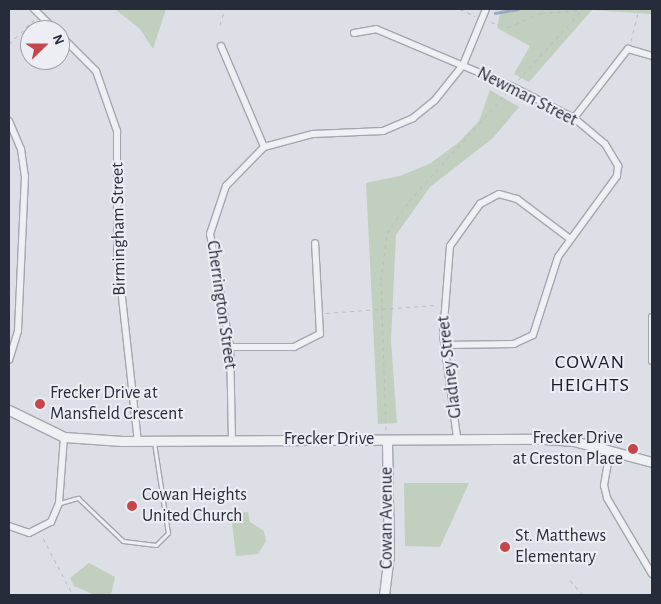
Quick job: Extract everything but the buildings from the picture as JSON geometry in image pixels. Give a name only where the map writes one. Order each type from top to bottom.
[{"type":"street","points":[[34,9],[45,20]]},
{"type":"street","points":[[221,46],[264,147],[313,134],[356,135],[399,125],[434,100],[463,65],[486,9]]},
{"type":"street","name":"Newman Street","points":[[354,33],[376,29],[463,65],[574,118],[605,144],[618,166],[617,176],[569,238],[556,260],[533,335],[514,344],[444,345]]},
{"type":"street","name":"Birmingham Street","points":[[70,45],[96,71],[117,131],[117,252],[138,441]]},
{"type":"street","points":[[574,118],[628,49],[652,56]]},
{"type":"street","points":[[9,121],[21,149],[25,176],[18,331],[9,360]]},
{"type":"street","name":"Cherrington Street","points":[[232,440],[230,347],[210,234],[226,186],[264,147]]},
{"type":"street","name":"Gladney Street","points":[[457,438],[444,345],[446,255],[483,201],[494,195],[513,197],[569,238]]},
{"type":"street","points":[[230,347],[294,347],[320,334],[315,243]]},
{"type":"street","points":[[652,317],[652,361]]},
{"type":"street","name":"Frecker Drive","points":[[9,410],[64,437],[153,441],[386,435],[574,441],[652,462]]},
{"type":"street","name":"Cowan Avenue","points":[[384,595],[389,557],[386,435]]},
{"type":"street","points":[[9,526],[29,533],[40,532],[51,522],[59,503],[64,437]]},
{"type":"street","points":[[610,451],[604,485],[607,498],[652,574]]},
{"type":"lane","points":[[59,503],[78,498],[123,541],[156,545],[168,533],[153,441]]},
{"type":"path","points":[[220,26],[225,9]]},
{"type":"path","points":[[460,9],[476,17]]},
{"type":"path","points":[[630,41],[639,9]]},
{"type":"path","points":[[491,22],[508,27],[541,13],[583,10]]},
{"type":"path","points":[[517,80],[583,10]]},
{"type":"path","points":[[9,44],[20,33]]},
{"type":"path","points":[[386,435],[382,308],[387,233],[409,202],[507,92]]},
{"type":"path","points":[[325,313],[435,305]]},
{"type":"path","points":[[43,538],[73,595]]},
{"type":"path","points":[[570,580],[583,595]]},
{"type":"green space","points":[[115,9],[166,9],[153,49],[140,29]]},
{"type":"green space","points":[[501,9],[652,9],[652,14],[592,10],[529,82],[514,74],[530,46],[497,28]]},
{"type":"green space","points":[[490,90],[519,107],[493,138],[430,187],[396,235],[391,341],[397,423],[378,424],[366,183],[400,176],[431,163],[458,143],[479,121]]},
{"type":"green space","points":[[404,483],[469,483],[440,547],[405,546]]},
{"type":"green space","points":[[248,512],[250,522],[264,531],[266,541],[258,554],[236,556],[231,514]]},
{"type":"green space","points":[[89,563],[115,577],[111,595],[95,595],[74,586],[70,578]]},
{"type":"waterway","points":[[495,13],[518,9]]},
{"type":"place","name":"Frecker Drive at Mansfield Crescent","points":[[40,404]]},
{"type":"place","name":"Frecker Drive at Creston Place","points":[[633,449]]},
{"type":"place","name":"Cowan Heights United Church","points":[[132,506]]},
{"type":"place","name":"St. Matthews Elementary","points":[[505,547]]},
{"type":"district","name":"COWAN HEIGHTS","points":[[590,374]]}]
